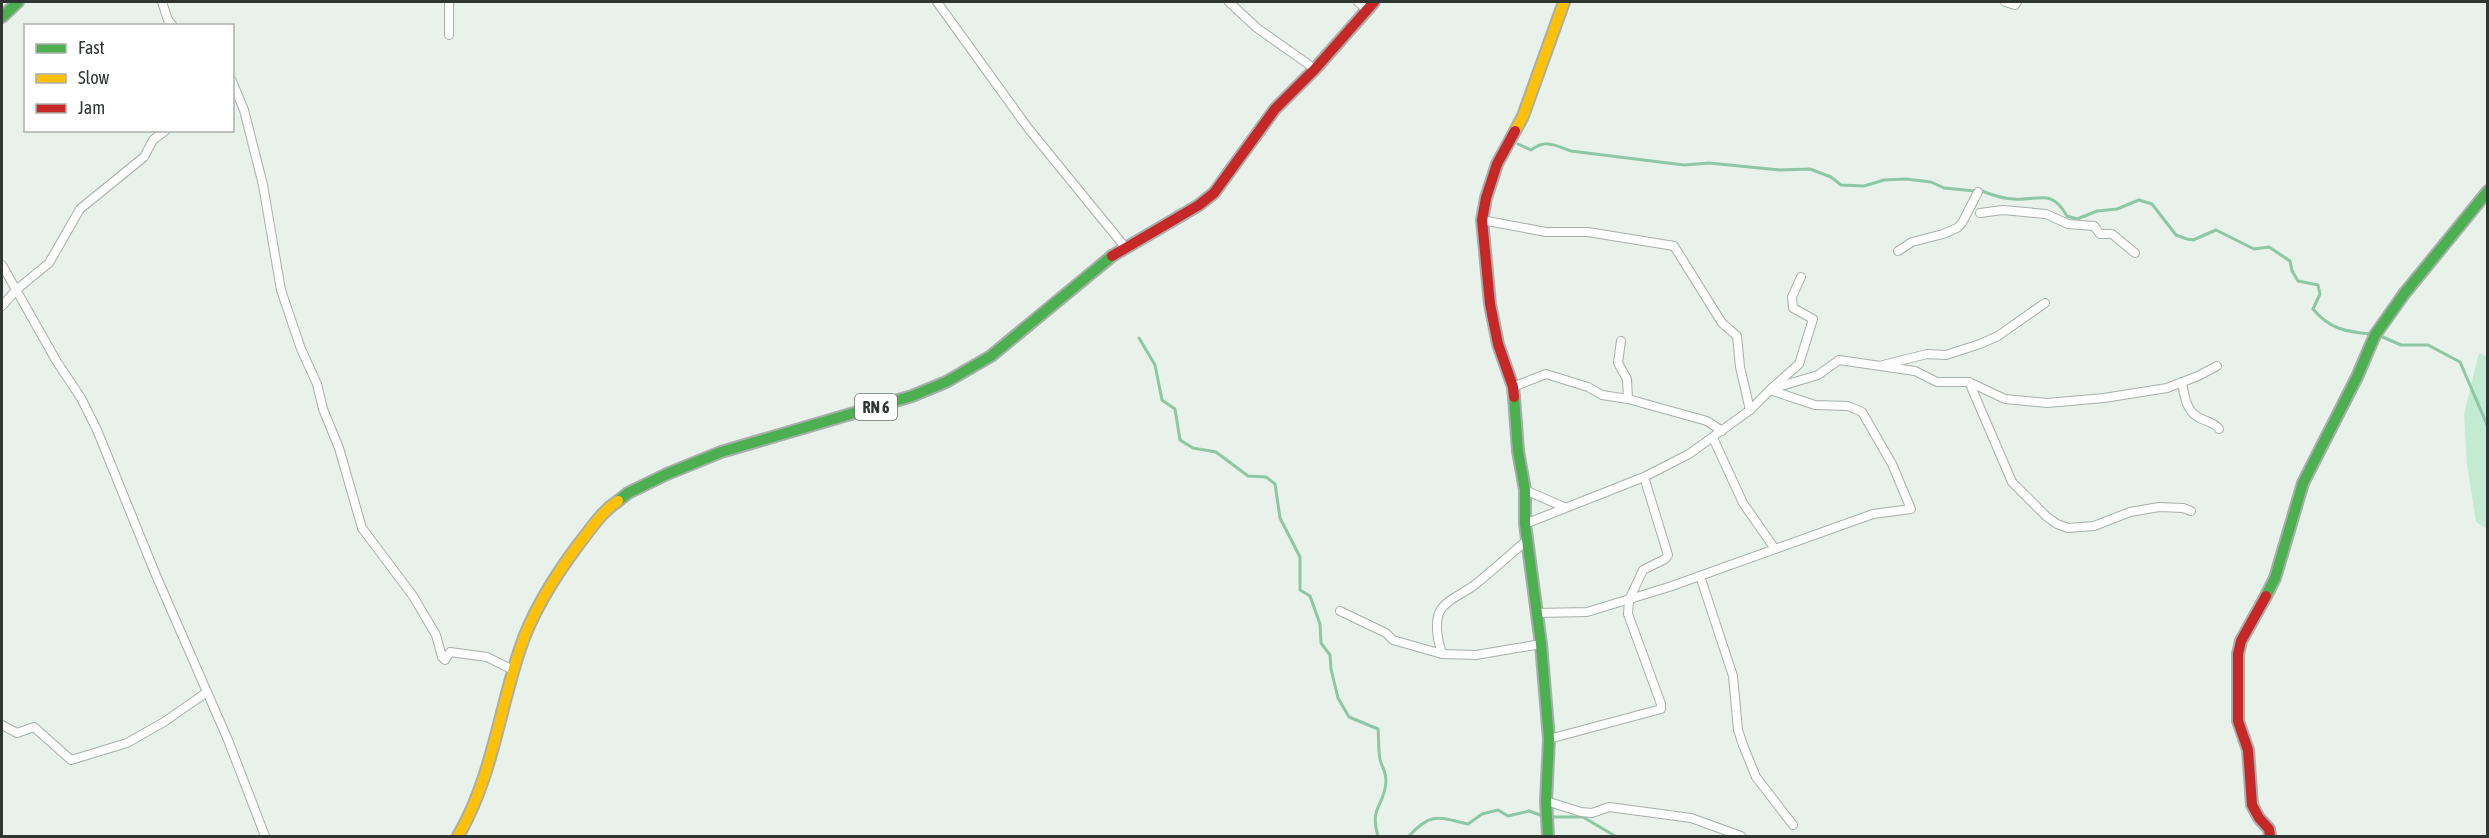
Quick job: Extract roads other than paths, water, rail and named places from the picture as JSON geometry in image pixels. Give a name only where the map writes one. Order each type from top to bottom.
[{"type":"street","points":[[2,17],[18,2]]},
{"type":"street","points":[[162,2],[171,24]]},
{"type":"street","points":[[449,2],[449,35]]},
{"type":"street","points":[[937,2],[1028,128],[1125,247]]},
{"type":"street","points":[[1229,2],[1257,28],[1315,69]]},
{"type":"street","points":[[1358,2],[1370,5]]},
{"type":"street","points":[[1548,837],[1546,801],[1548,739],[1541,644],[1525,524],[1525,490],[1518,451],[1513,387],[1498,344],[1490,304],[1482,220],[1486,198],[1497,164],[1523,116],[1564,2]]},
{"type":"street","points":[[2005,2],[2016,5],[2017,2]]},
{"type":"street","name":"RN 6","points":[[458,837],[468,819],[485,776],[500,728],[520,648],[549,587],[584,536],[615,501],[644,484],[722,452],[912,396],[973,368],[1016,337],[1105,260],[1199,205],[1214,193],[1275,109],[1315,69],[1370,5]]},
{"type":"street","points":[[234,86],[244,110],[263,184],[281,290],[300,349],[317,384],[323,409],[339,448],[362,528],[413,596],[436,635],[442,657],[445,660],[450,652],[487,657],[513,670]]},
{"type":"street","points":[[2,306],[16,290],[49,263],[80,209],[144,157],[153,140],[163,132]]},
{"type":"street","points":[[2270,837],[2266,823],[2259,818],[2252,804],[2248,750],[2238,721],[2238,654],[2241,641],[2275,578],[2303,483],[2357,377],[2375,334],[2487,191]]},
{"type":"street","points":[[1898,250],[1912,242],[1957,228],[1978,192]]},
{"type":"street","points":[[1980,213],[2004,210],[2046,214],[2068,224],[2094,226],[2100,234],[2112,234],[2135,253]]},
{"type":"street","points":[[1482,220],[1546,232],[1588,232],[1674,246],[1722,323],[1737,336],[1740,367],[1750,410]]},
{"type":"street","points":[[2,265],[57,362],[81,398],[97,430],[265,837]]},
{"type":"street","points":[[1525,524],[1644,477],[1689,454],[1750,410],[1798,364],[1813,319],[1792,308],[1792,297],[1801,277]]},
{"type":"street","points":[[1876,366],[1927,354],[1946,355],[1980,344],[1998,336],[2045,303]]},
{"type":"street","points":[[1621,341],[1618,363],[1627,378],[1628,399]]},
{"type":"street","points":[[1770,389],[1818,375],[1839,360],[1915,371],[1937,382],[1969,382],[2005,399],[2047,403],[2104,398],[2167,388],[2217,366]]},
{"type":"street","points":[[1513,387],[1546,374],[1588,387],[1602,395],[1628,399],[1707,421],[1722,431]]},
{"type":"street","points":[[1969,382],[2012,482],[2057,524],[2068,528],[2094,526],[2130,512],[2159,507],[2191,511]]},
{"type":"street","points":[[2182,382],[2186,402],[2196,417],[2214,423],[2219,429]]},
{"type":"street","points":[[1536,613],[1587,612],[1700,576],[1873,514],[1911,508],[1892,464],[1862,412],[1848,406],[1815,405],[1770,389]]},
{"type":"street","points":[[1713,438],[1743,503],[1775,549]]},
{"type":"street","points":[[1548,739],[1661,709],[1628,614],[1629,600],[1643,570],[1665,559],[1668,555],[1644,477]]},
{"type":"street","points":[[1525,490],[1564,507]]},
{"type":"street","points":[[1443,654],[1437,621],[1442,607],[1476,584],[1495,565],[1508,558],[1527,540]]},
{"type":"street","points":[[1700,576],[1734,676],[1738,729],[1743,745],[1756,777],[1793,825]]},
{"type":"street","points":[[1340,611],[1386,633],[1394,640],[1443,654],[1476,655],[1541,644]]},
{"type":"street","points":[[2,724],[17,732],[34,727],[71,760],[127,742],[164,722],[207,692]]},
{"type":"street","points":[[1546,801],[1581,812],[1592,813],[1609,807],[1691,818],[1741,837]]},
{"type":"waterway","points":[[1518,144],[1531,150],[1541,145],[1551,144],[1571,151],[1684,165],[1709,163],[1780,170],[1810,169],[1831,177],[1841,185],[1864,186],[1884,180],[1906,179],[1931,182],[1944,188],[1975,191]]},
{"type":"waterway","points":[[1982,191],[2010,199],[2050,199],[2056,202],[2067,216],[2077,219],[2097,211],[2117,209],[2139,200],[2152,204],[2176,235],[2187,239],[2193,240],[2216,230],[2254,249],[2269,247],[2290,261],[2292,271],[2298,281],[2318,285],[2320,294],[2313,309],[2319,316],[2339,328],[2371,334]]},
{"type":"waterway","points":[[2378,335],[2401,345],[2428,345],[2460,362],[2488,427]]},
{"type":"waterway","points":[[1139,338],[1155,365],[1162,400],[1175,409],[1180,440],[1193,448],[1216,452],[1248,476],[1266,477],[1275,484],[1280,518],[1300,557],[1300,590],[1310,596],[1320,624],[1321,643],[1330,655],[1338,698],[1349,717],[1378,729],[1379,756],[1386,781],[1375,818],[1378,836]]},
{"type":"waterway","points":[[1409,836],[1423,823],[1436,818],[1468,824],[1482,814],[1498,810],[1508,816],[1529,811],[1543,816]]},
{"type":"waterway","points":[[1549,817],[1583,817],[1615,836]]}]
